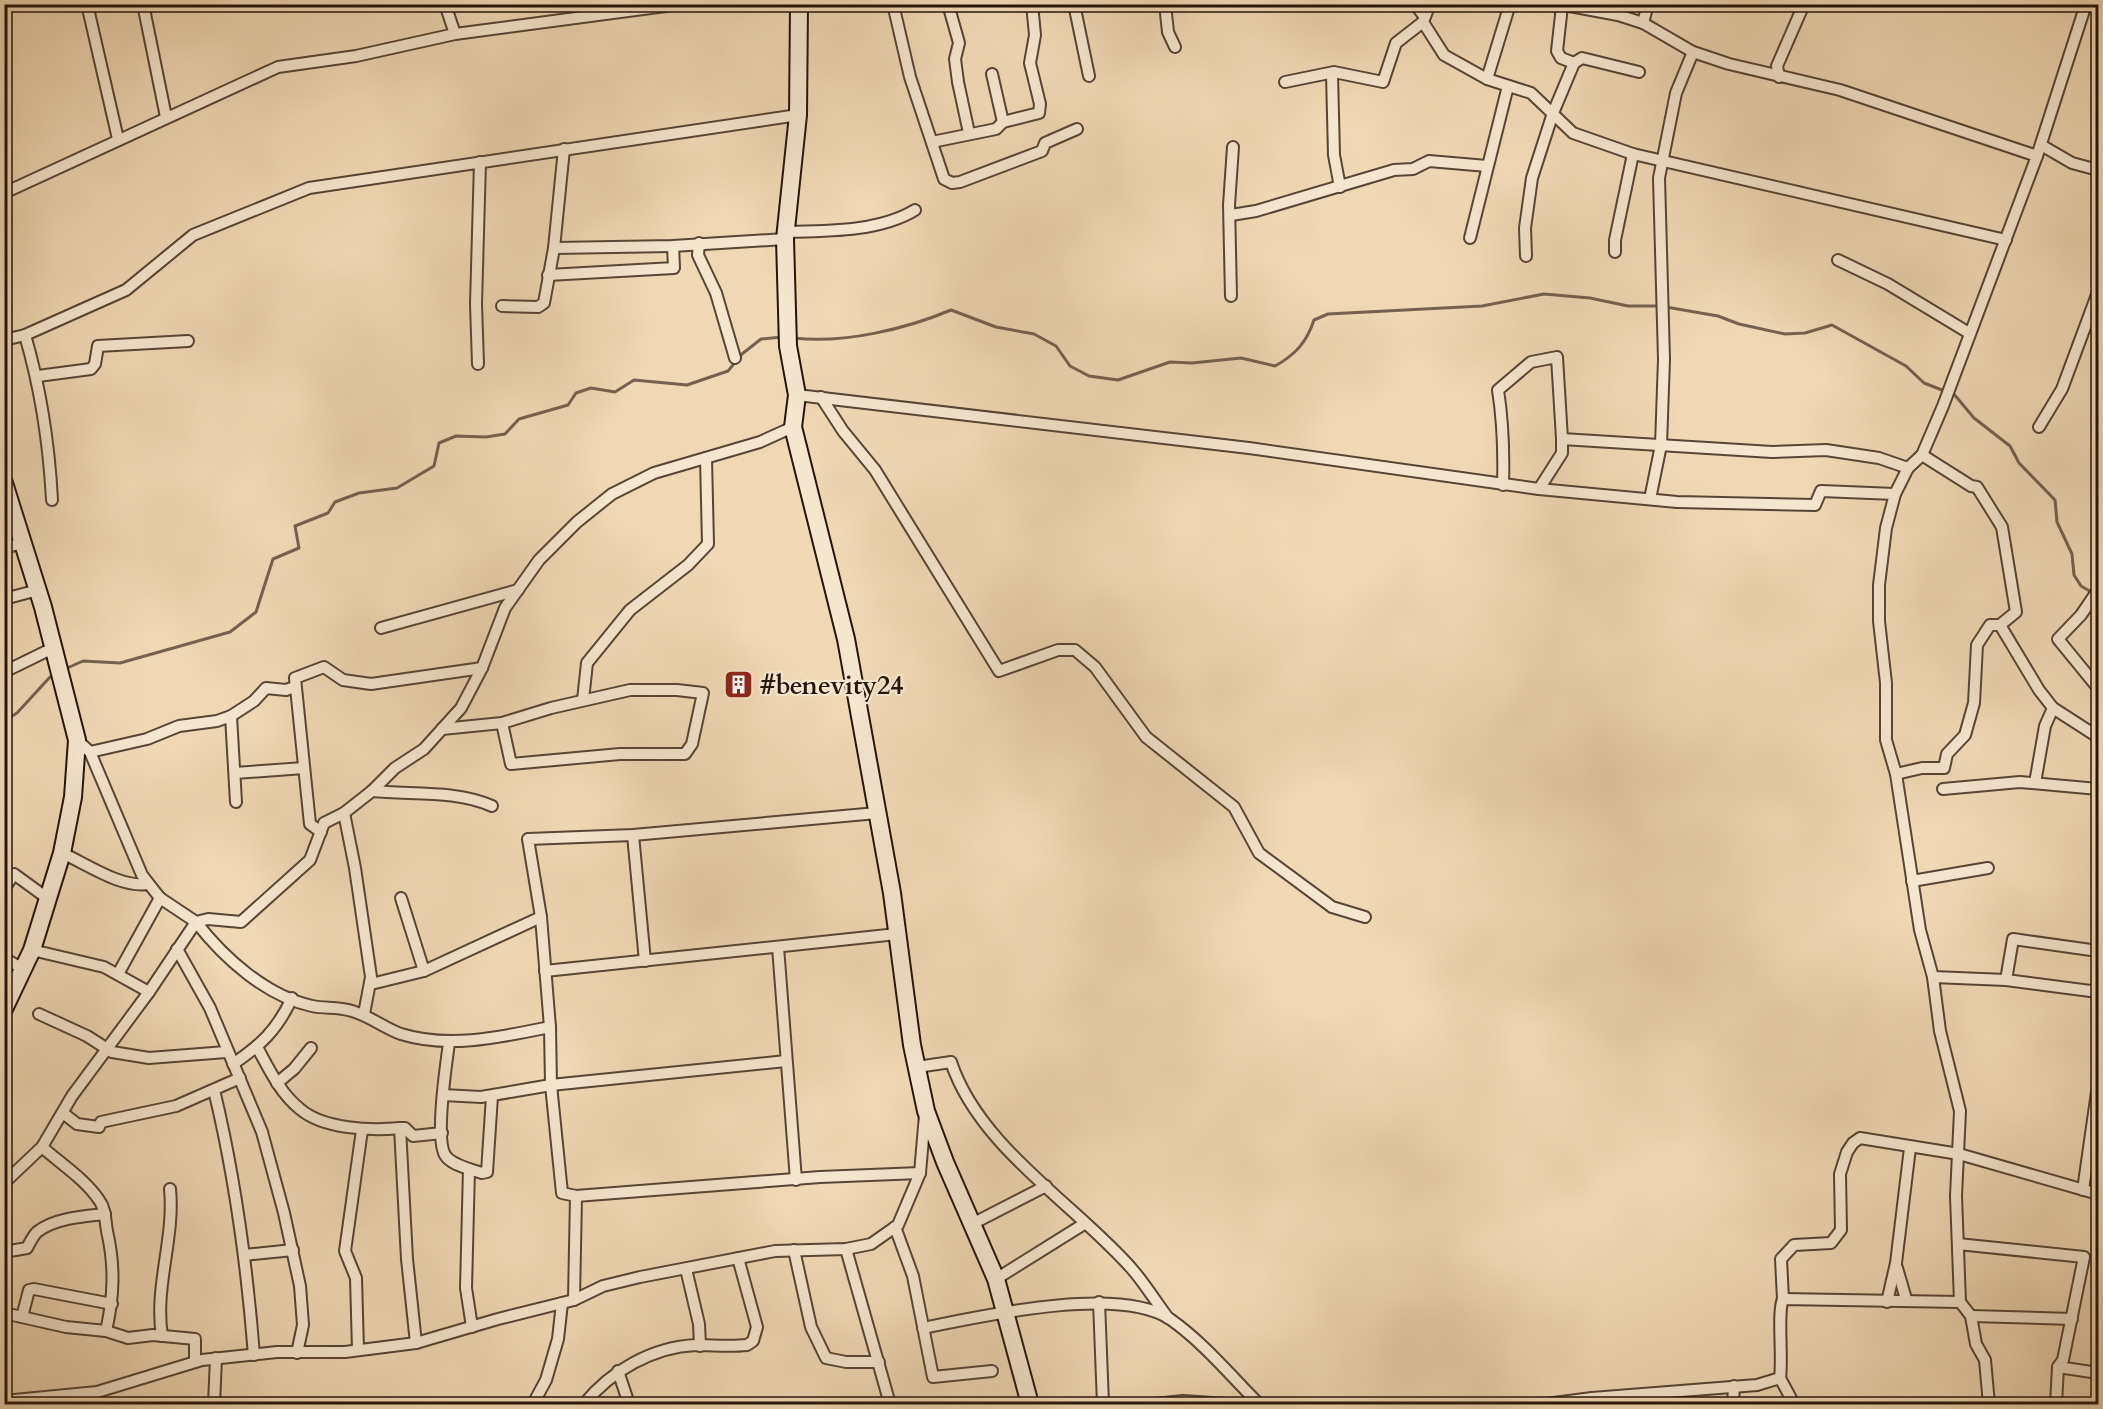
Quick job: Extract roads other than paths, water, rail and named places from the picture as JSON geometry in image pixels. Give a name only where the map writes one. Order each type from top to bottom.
[{"type":"street","points":[[4,21],[7,4]]},
{"type":"street","points":[[87,4],[118,139]]},
{"type":"street","points":[[143,4],[166,117]]},
{"type":"street","points":[[445,4],[455,34]]},
{"type":"street","points":[[4,193],[278,67],[356,56],[455,34],[591,10],[681,4]]},
{"type":"street","points":[[799,4],[798,115],[785,236],[788,346],[797,395],[793,427],[836,596],[877,813],[917,1067],[926,1110],[996,1279],[1030,1404]]},
{"type":"street","points":[[893,4],[910,77],[944,179],[952,183],[1042,151],[1045,143],[1077,129]]},
{"type":"street","points":[[948,4],[959,43],[955,59],[969,133]]},
{"type":"street","points":[[932,142],[996,129],[1003,122],[1039,113],[1041,109],[1030,63],[1035,34],[1032,4]]},
{"type":"street","points":[[1074,4],[1089,76]]},
{"type":"street","points":[[1165,4],[1168,32],[1175,47]]},
{"type":"street","points":[[1414,4],[1444,55],[1486,80],[1531,93],[1574,133],[1633,154],[2006,240]]},
{"type":"street","points":[[1285,82],[1334,72],[1383,82],[1396,43],[1423,19],[1430,4]]},
{"type":"street","points":[[1486,80],[1510,4]]},
{"type":"street","points":[[1643,22],[1648,4]]},
{"type":"street","points":[[1778,71],[1804,4]]},
{"type":"street","points":[[1989,1404],[1985,1360],[1976,1344],[1971,1316],[1960,1302],[1956,1196],[1960,1111],[1940,1031],[1934,977],[1920,930],[1896,774],[1886,741],[1886,683],[1879,621],[1879,585],[1886,528],[1895,494],[1908,468],[1922,454],[1950,387],[2039,150],[2086,4]]},
{"type":"street","points":[[1574,63],[1561,57],[1557,51],[1560,5],[1618,15],[1643,22],[1693,52],[1757,70],[1778,71],[2098,170]]},
{"type":"street","points":[[1650,500],[1661,445],[1664,359],[1659,219],[1662,159],[1676,93],[1693,52]]},
{"type":"street","points":[[1526,255],[1525,228],[1532,178],[1553,113],[1574,63],[1582,58],[1639,72]]},
{"type":"street","points":[[992,74],[1003,122]]},
{"type":"street","points":[[1332,74],[1334,155],[1340,187]]},
{"type":"street","points":[[1470,238],[1508,86]]},
{"type":"street","points":[[4,340],[25,335],[126,290],[193,235],[272,201],[309,188],[798,115]]},
{"type":"street","points":[[1231,296],[1231,214],[1229,205],[1233,147]]},
{"type":"street","points":[[502,306],[538,308],[543,305],[554,248],[564,149]]},
{"type":"street","points":[[1615,252],[1615,240],[1633,154]]},
{"type":"street","points":[[1231,214],[1256,211],[1394,170],[1413,169],[1429,161],[1487,166]]},
{"type":"street","points":[[478,364],[476,303],[480,162]]},
{"type":"street","points":[[554,248],[673,246],[846,231],[906,216],[915,210]]},
{"type":"street","points":[[699,243],[698,255],[716,293],[735,358]]},
{"type":"street","points":[[548,275],[674,268],[673,246]]},
{"type":"street","points":[[1838,260],[1888,284],[1969,333]]},
{"type":"street","points":[[2039,427],[2062,389],[2098,292]]},
{"type":"street","points":[[25,335],[38,376],[49,444],[52,500]]},
{"type":"street","points":[[38,376],[91,369],[95,364],[99,346],[188,341]]},
{"type":"street","points":[[1503,485],[1504,447],[1501,431],[1503,422],[1498,390],[1530,362],[1557,357],[1562,453],[1539,489]]},
{"type":"street","points":[[797,395],[1249,448],[1503,485],[1650,500],[1815,505],[1821,491],[1895,494]]},
{"type":"street","points":[[821,397],[843,431],[875,470],[999,671],[1058,650],[1075,650],[1095,667],[1146,737],[1234,807],[1259,853],[1332,907],[1365,918]]},
{"type":"street","points":[[4,1184],[42,1147],[106,1049],[149,992],[196,922],[208,919],[241,922],[310,860],[324,824],[344,813],[372,791],[395,768],[424,749],[442,729],[460,708],[482,668],[505,608],[539,560],[577,522],[612,494],[654,473],[760,442],[793,427]]},
{"type":"street","points":[[1562,439],[1772,452],[1826,450],[1880,458],[1908,468]]},
{"type":"street","points":[[1896,774],[1922,768],[1944,768],[1947,754],[1965,735],[1974,703],[1977,645],[1990,625],[2000,625],[2016,612],[2002,527],[1977,487],[1963,482],[1922,454]]},
{"type":"street","points":[[583,700],[587,663],[630,610],[688,565],[708,544],[706,458]]},
{"type":"street","points":[[4,483],[38,590],[77,740],[72,797],[62,853],[32,950],[4,1009]]},
{"type":"street","points":[[4,548],[22,543]]},
{"type":"street","points":[[4,599],[38,590]]},
{"type":"street","points":[[381,628],[518,590]]},
{"type":"street","points":[[2098,590],[2081,615],[2058,639],[2098,688]]},
{"type":"street","points":[[2000,625],[2038,690],[2053,708],[2098,737]]},
{"type":"street","points":[[4,672],[53,648]]},
{"type":"street","points":[[321,832],[310,824],[295,678],[324,668],[343,680],[371,684],[482,668]]},
{"type":"street","points":[[90,752],[147,739],[179,726],[231,716],[267,688],[286,690],[295,687]]},
{"type":"street","points":[[442,729],[501,723],[583,700],[630,690],[677,690],[703,693],[692,744],[685,754],[620,754],[511,764],[501,723]]},
{"type":"street","points":[[2035,783],[2045,726],[2053,708]]},
{"type":"street","points":[[231,716],[236,802]]},
{"type":"street","points":[[77,740],[90,752],[136,863],[148,884],[160,898],[196,922],[212,943],[241,968],[292,998],[311,1005],[331,1005],[364,1014],[399,1033],[449,1042],[550,1027]]},
{"type":"street","points":[[235,773],[304,768]]},
{"type":"street","points":[[1943,789],[2020,782],[2098,789]]},
{"type":"street","points":[[372,791],[452,795],[477,799],[492,806]]},
{"type":"street","points":[[344,813],[367,941],[371,984],[364,1014]]},
{"type":"street","points":[[877,813],[633,835],[528,839],[541,917],[550,1027],[551,1086],[562,1193],[576,1196],[920,1173]]},
{"type":"street","points":[[633,835],[645,961]]},
{"type":"street","points":[[62,853],[118,879],[140,885],[148,884]]},
{"type":"street","points":[[1912,881],[1988,868]]},
{"type":"street","points":[[4,889],[14,874],[47,898]]},
{"type":"street","points":[[118,974],[160,898]]},
{"type":"street","points":[[401,898],[424,971]]},
{"type":"street","points":[[371,984],[424,971],[541,917]]},
{"type":"street","points":[[545,971],[897,934]]},
{"type":"street","points":[[2006,980],[2013,939],[2098,951]]},
{"type":"street","points":[[778,947],[796,1180]]},
{"type":"street","points":[[177,949],[210,1008],[226,1052],[240,1078],[262,1132],[293,1250],[303,1325],[297,1353]]},
{"type":"street","points":[[32,950],[85,961],[118,974],[149,992]]},
{"type":"street","points":[[4,958],[23,969]]},
{"type":"street","points":[[1934,977],[2006,980],[2098,992]]},
{"type":"street","points":[[232,1064],[257,1047],[279,1025],[292,998]]},
{"type":"street","points":[[39,1014],[87,1036],[106,1049],[149,1058],[226,1052]]},
{"type":"street","points":[[449,1042],[443,1095],[444,1154],[450,1161],[482,1173],[488,1172],[492,1096]]},
{"type":"street","points":[[257,1047],[277,1083],[301,1111],[362,1130],[405,1128],[413,1136],[442,1133]]},
{"type":"street","points":[[277,1083],[294,1069],[311,1048]]},
{"type":"street","points":[[443,1095],[492,1096],[551,1086],[786,1061]]},
{"type":"street","points":[[917,1067],[951,1062],[963,1088],[984,1121],[1046,1186],[1131,1269],[1168,1318],[1218,1360],[1259,1404]]},
{"type":"street","points":[[63,1113],[77,1124],[99,1127],[101,1122],[176,1106],[240,1078]]},
{"type":"street","points":[[2083,1190],[2098,1085]]},
{"type":"street","points":[[214,1090],[226,1141],[244,1255],[254,1355]]},
{"type":"street","points":[[4,1401],[97,1392],[195,1362],[216,1358],[277,1352],[357,1350],[416,1344],[574,1300],[603,1286],[775,1251],[846,1249],[871,1244],[896,1227],[920,1173],[926,1110]]},
{"type":"street","points":[[400,1128],[407,1259],[416,1344]]},
{"type":"street","points":[[357,1350],[356,1278],[345,1251],[362,1130]]},
{"type":"street","points":[[1794,1404],[1780,1378],[1783,1343],[1780,1305],[1783,1299],[1781,1259],[1794,1245],[1831,1243],[1841,1230],[1840,1174],[1853,1143],[1860,1138],[1910,1148],[1959,1154],[2098,1194]]},
{"type":"street","points":[[42,1147],[78,1177],[99,1200],[105,1214],[113,1267],[112,1304],[106,1331]]},
{"type":"street","points":[[1887,1302],[1896,1263],[1910,1148]]},
{"type":"street","points":[[469,1169],[466,1288],[472,1327]]},
{"type":"street","points":[[972,1224],[1046,1186]]},
{"type":"street","points":[[162,1336],[159,1316],[166,1244],[172,1213],[170,1189]]},
{"type":"street","points":[[574,1300],[576,1196]]},
{"type":"street","points":[[4,1252],[27,1248],[35,1233],[43,1228],[84,1216],[105,1214]]},
{"type":"street","points":[[996,1279],[1084,1224]]},
{"type":"street","points":[[896,1227],[913,1276],[933,1377],[992,1371]]},
{"type":"street","points":[[1958,1244],[2084,1257],[2063,1360],[2058,1367],[2056,1404]]},
{"type":"street","points":[[846,1249],[890,1404]]},
{"type":"street","points":[[244,1255],[293,1250]]},
{"type":"street","points":[[794,1250],[811,1328],[825,1358],[846,1362],[879,1362]]},
{"type":"street","points":[[584,1404],[618,1371],[667,1350],[700,1346],[747,1345],[756,1337],[757,1327],[738,1258]]},
{"type":"street","points":[[1896,1263],[1906,1299]]},
{"type":"street","points":[[686,1269],[699,1324],[700,1346]]},
{"type":"street","points":[[22,1317],[29,1290],[34,1289],[112,1304]]},
{"type":"street","points":[[1783,1299],[1887,1302],[1906,1299],[1960,1302]]},
{"type":"street","points":[[923,1328],[1006,1311],[1099,1302],[1127,1305],[1168,1318]]},
{"type":"street","points":[[1099,1302],[1103,1404]]},
{"type":"street","points":[[533,1404],[546,1380],[558,1339],[562,1303]]},
{"type":"street","points":[[4,1313],[66,1327],[106,1331],[128,1338],[162,1336],[195,1339],[195,1362]]},
{"type":"street","points":[[1971,1316],[2072,1319]]},
{"type":"street","points":[[214,1404],[216,1358]]},
{"type":"street","points":[[2058,1367],[2098,1373]]},
{"type":"street","points":[[618,1371],[628,1404]]},
{"type":"street","points":[[1546,1404],[1757,1385],[1780,1378]]},
{"type":"street","points":[[1734,1386],[1734,1404]]},
{"type":"street","points":[[1664,1393],[1664,1404]]},
{"type":"street","points":[[1155,1404],[1183,1401],[1227,1404]]},
{"type":"waterway","points":[[794,338],[853,337],[894,329],[951,310],[996,327],[1034,334],[1056,346],[1070,366],[1089,376],[1118,380],[1170,362],[1192,363],[1241,358],[1275,366],[1299,347],[1308,335],[1314,320],[1328,314],[1482,306],[1544,294],[1590,298],[1628,306],[1657,306]]},
{"type":"waterway","points":[[1666,307],[1718,316],[1739,324],[1785,334],[1805,333],[1832,325],[1906,366],[1924,383],[1942,390]]},
{"type":"waterway","points":[[65,669],[83,661],[120,663],[230,632],[256,612],[273,559],[299,548],[295,526],[328,513],[335,502],[359,493],[397,488],[434,466],[439,443],[456,436],[486,437],[505,434],[519,419],[568,405],[576,393],[591,388],[615,392],[634,380],[687,385],[728,371],[742,354],[761,339],[782,337]]},
{"type":"waterway","points":[[1953,393],[1974,418],[2010,446],[2019,463],[2055,500],[2057,522],[2072,554],[2074,575],[2081,586],[2093,593]]},
{"type":"waterway","points":[[4,721],[17,713],[50,677]]},
{"type":"place","name":"#benevity24","points":[[739,685]]}]
